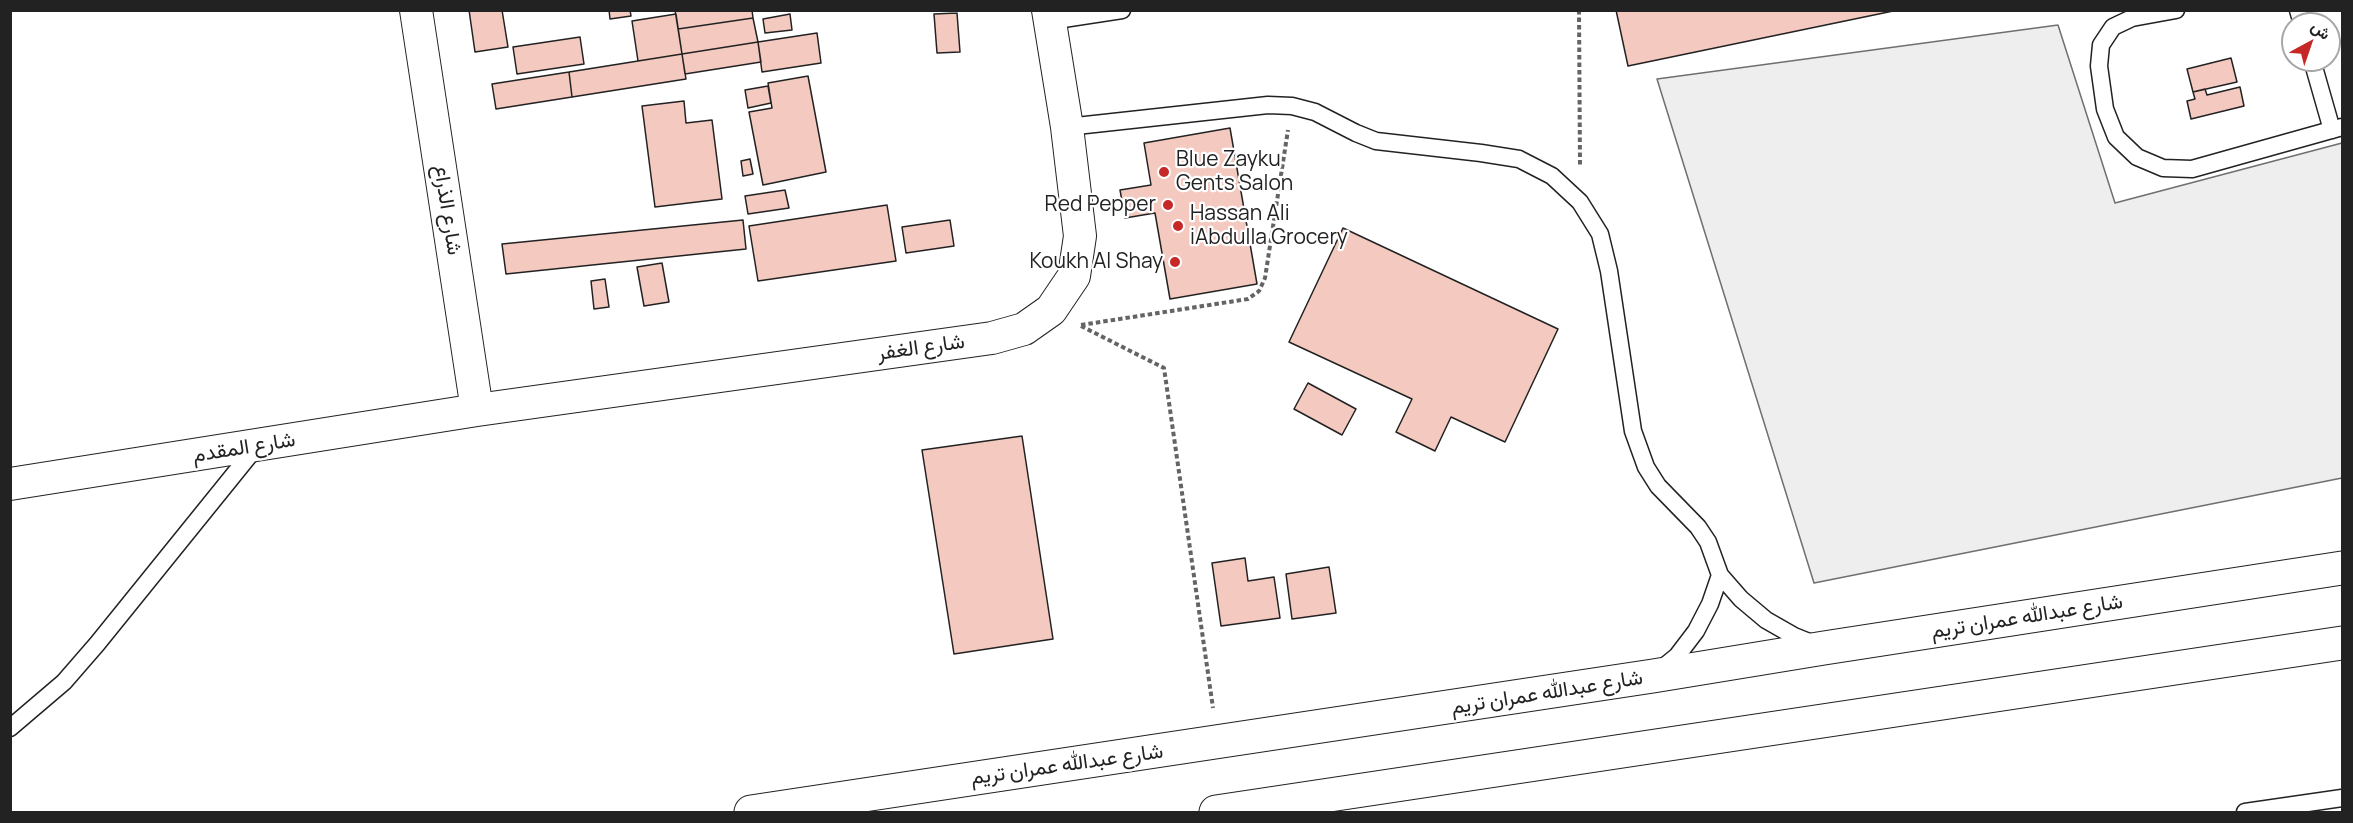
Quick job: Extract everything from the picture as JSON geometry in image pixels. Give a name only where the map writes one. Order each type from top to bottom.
[{"type":"street","name":"شارع الذراع","points":[[416,10],[477,410]]},
{"type":"street","name":"شارع الغفر","points":[[477,410],[992,338],[1024,329],[1051,310],[1074,276],[1080,236],[1067,127],[1049,16]]},
{"type":"street","name":"شارع المقدم","points":[[10,484],[477,410]]},
{"type":"street","name":"شارع عبدالله عمران تريم","points":[[751,813],[2343,568]]},
{"type":"street","points":[[1216,813],[2343,643]]},
{"type":"lane","points":[[1049,16],[1122,10]]},
{"type":"lane","points":[[2176,10],[2132,18],[2113,27],[2101,45],[2099,66],[2105,110],[2116,136],[2137,157],[2163,168],[2192,169],[2337,128],[2316,72]]},
{"type":"lane","points":[[1067,127],[1268,105],[1292,106],[1315,112],[1376,141],[1519,159],[1552,176],[1580,202],[1600,234],[1609,271],[1633,431],[1646,467],[1659,486],[1698,527],[1711,550],[1720,575],[1741,599],[1766,620],[1794,636],[1824,648]]},
{"type":"lane","points":[[10,728],[27,716],[77,667],[258,446]]},
{"type":"lane","points":[[1653,676],[1677,656],[1696,631],[1710,604],[1720,575]]},
{"type":"lane","points":[[2245,813],[2343,798]]},
{"type":"path","points":[[1579,10],[1580,202]]},
{"type":"path","points":[[1081,325],[1248,299],[1259,291],[1265,278],[1292,106]]},
{"type":"path","points":[[1051,310],[1164,368],[1213,709]]},
{"type":"shaded area","points":[[2058,25],[2115,203],[2342,143],[2342,478],[1814,583],[1657,79]]},
{"type":"building","points":[[469,10],[502,10],[508,47],[475,52]]},
{"type":"building","points":[[609,10],[630,10],[631,16],[610,19]]},
{"type":"building","points":[[675,10],[752,10],[753,18],[678,29]]},
{"type":"building","points":[[1616,10],[1898,10],[1628,66]]},
{"type":"building","points":[[957,13],[960,52],[937,53],[934,14]]},
{"type":"building","points":[[676,14],[682,54],[638,61],[632,21]]},
{"type":"building","points":[[790,14],[792,30],[765,33],[763,19]]},
{"type":"building","points":[[753,18],[758,42],[682,54],[678,29]]},
{"type":"building","points":[[817,33],[821,63],[762,72],[758,42]]},
{"type":"building","points":[[580,37],[584,64],[517,74],[513,47]]},
{"type":"building","points":[[758,42],[761,62],[685,74],[682,54]]},
{"type":"building","points":[[682,54],[686,79],[572,97],[569,72]]},
{"type":"building","points":[[2231,58],[2237,82],[2193,92],[2187,69]]},
{"type":"building","points":[[569,72],[572,97],[496,109],[492,84]]},
{"type":"building","points":[[808,76],[826,172],[763,185],[749,112],[772,108],[768,83]]},
{"type":"building","points":[[768,86],[771,103],[748,108],[745,90]]},
{"type":"building","points":[[2240,87],[2244,106],[2191,119],[2187,101],[2195,99],[2193,92],[2205,89],[2207,95]]},
{"type":"building","points":[[684,101],[686,123],[712,120],[722,199],[655,207],[642,106]]},
{"type":"building","points":[[1230,128],[1257,284],[1170,299],[1155,213],[1125,218],[1120,190],[1151,185],[1144,143]]},
{"type":"building","points":[[750,159],[753,174],[743,176],[741,161]]},
{"type":"building","points":[[785,190],[789,208],[748,214],[745,196]]},
{"type":"building","points":[[887,205],[896,261],[758,281],[749,226]]},
{"type":"building","points":[[743,220],[746,249],[506,274],[502,244]]},
{"type":"building","points":[[950,220],[954,246],[906,253],[902,227]]},
{"type":"building","points":[[1343,228],[1558,329],[1505,442],[1451,417],[1435,451],[1396,432],[1412,399],[1289,342]]},
{"type":"building","points":[[662,263],[669,302],[644,306],[637,267]]},
{"type":"building","points":[[605,279],[609,307],[594,309],[591,281]]},
{"type":"building","points":[[1308,383],[1356,409],[1342,435],[1294,409]]},
{"type":"building","points":[[1022,436],[1053,639],[954,654],[922,450]]},
{"type":"building","points":[[1245,558],[1248,581],[1274,577],[1280,618],[1221,626],[1212,563]]},
{"type":"building","points":[[1329,567],[1336,613],[1292,619],[1286,574]]},
{"type":"place","name":"Blue Zayku Gents Salon","points":[[1164,172]]},
{"type":"place","name":"Red Pepper","points":[[1168,205]]},
{"type":"place","name":"Hassan Ali iAbdulla Grocery","points":[[1178,226]]},
{"type":"place","name":"Koukh Al Shay","points":[[1175,262]]}]
